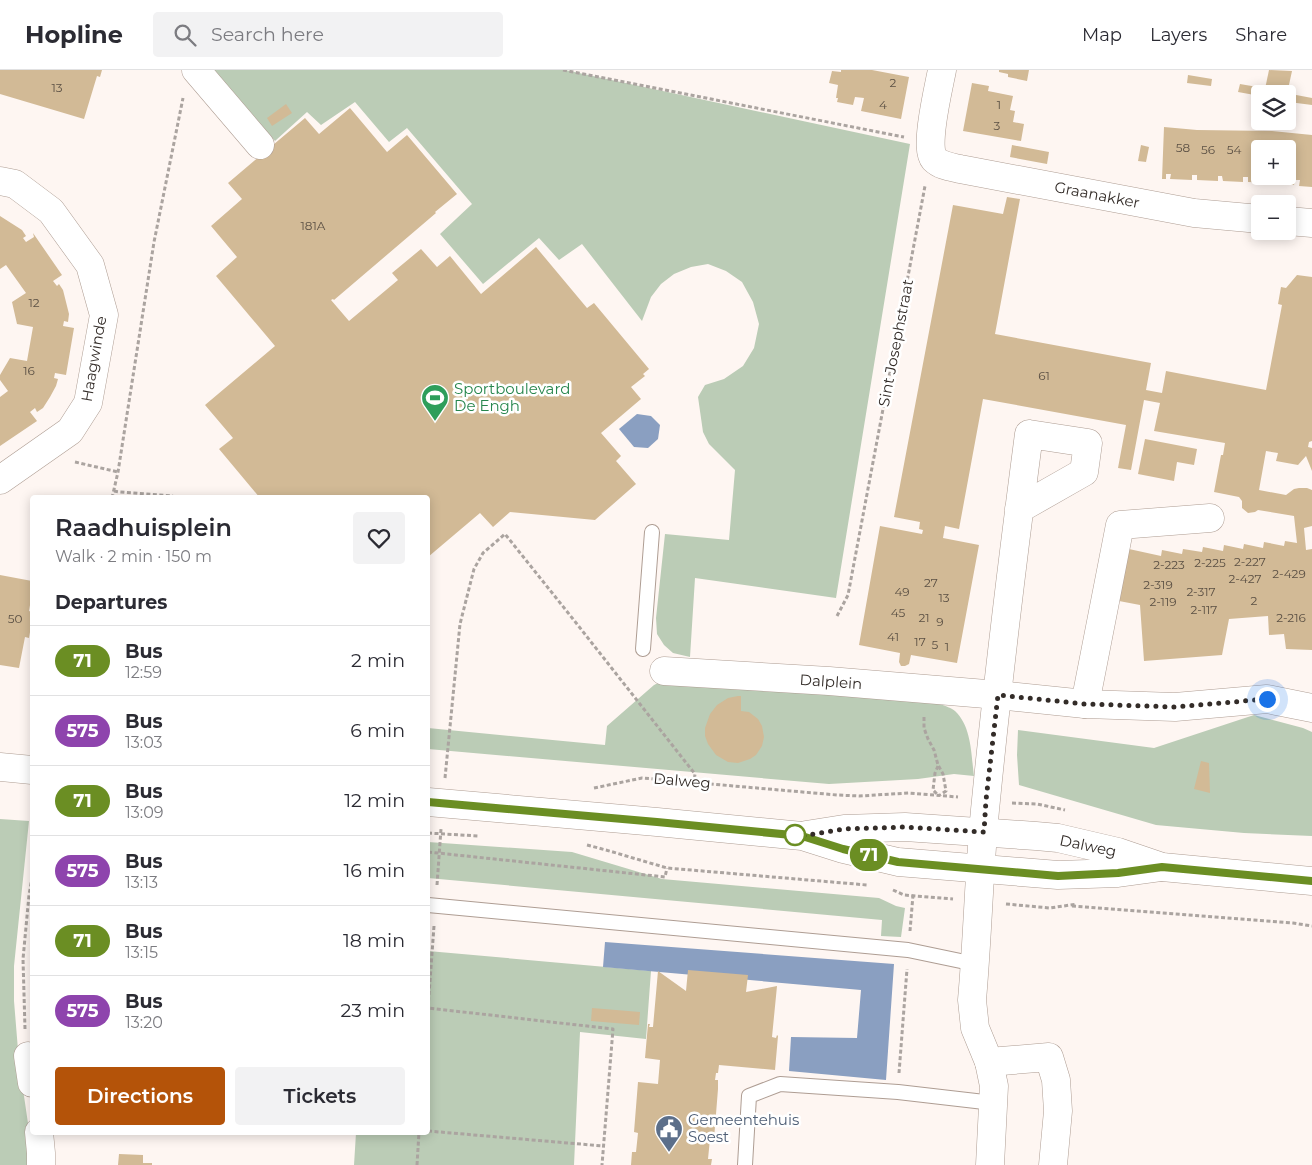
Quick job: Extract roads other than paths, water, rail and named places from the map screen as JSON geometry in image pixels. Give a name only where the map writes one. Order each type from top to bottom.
[{"type":"street","name":"Graanakker","points":[[942,70],[932,129],[933,151],[947,166],[1194,213],[1251,218]]},
{"type":"street","points":[[191,80],[260,145]]},
{"type":"street","name":"Haagwinde","points":[[0,181],[14,184],[51,211],[90,265],[104,315],[88,403],[70,431],[0,480]]},
{"type":"street","points":[[1296,222],[1312,223]]},
{"type":"street","points":[[990,1165],[994,1086],[990,1062],[975,1028],[972,1000],[986,800],[1019,509]]},
{"type":"street","points":[[1085,704],[1120,525],[1210,518]]},
{"type":"street","name":"Dalplein","points":[[664,671],[828,681],[1085,704],[1175,707],[1267,699],[1312,708]]},
{"type":"street","points":[[0,767],[30,770]]},
{"type":"street","name":"Dalweg","points":[[430,802],[802,836],[843,849],[898,862],[1058,876],[1118,873],[1162,867],[1312,881]]},
{"type":"street","name":"Dalweg","points":[[802,836],[844,829],[905,827],[1058,838],[1118,852],[1162,867]]},
{"type":"street","points":[[28,1056],[30,1070]]},
{"type":"street","points":[[990,1062],[1049,1057],[1056,1080],[1058,1112],[1053,1165]]},
{"type":"street","points":[[39,1135],[41,1165]]},
{"type":"lane","points":[[643,649],[652,532]]},
{"type":"lane","points":[[431,906],[908,950],[975,964]]},
{"type":"lane","points":[[745,1165],[749,1096],[780,1084],[898,1092],[993,1102]]},
{"type":"water","points":[[637,414],[651,416],[660,425],[658,439],[648,448],[634,447],[619,429]]},
{"type":"water","points":[[605,942],[894,964],[886,1080],[789,1071],[791,1037],[857,1038],[861,990],[603,967]]},
{"type":"place","name":"Sportboulevard De Engh","points":[[435,422]]},
{"type":"place","name":"Gemeentehuis Soest","points":[[669,1153]]}]
